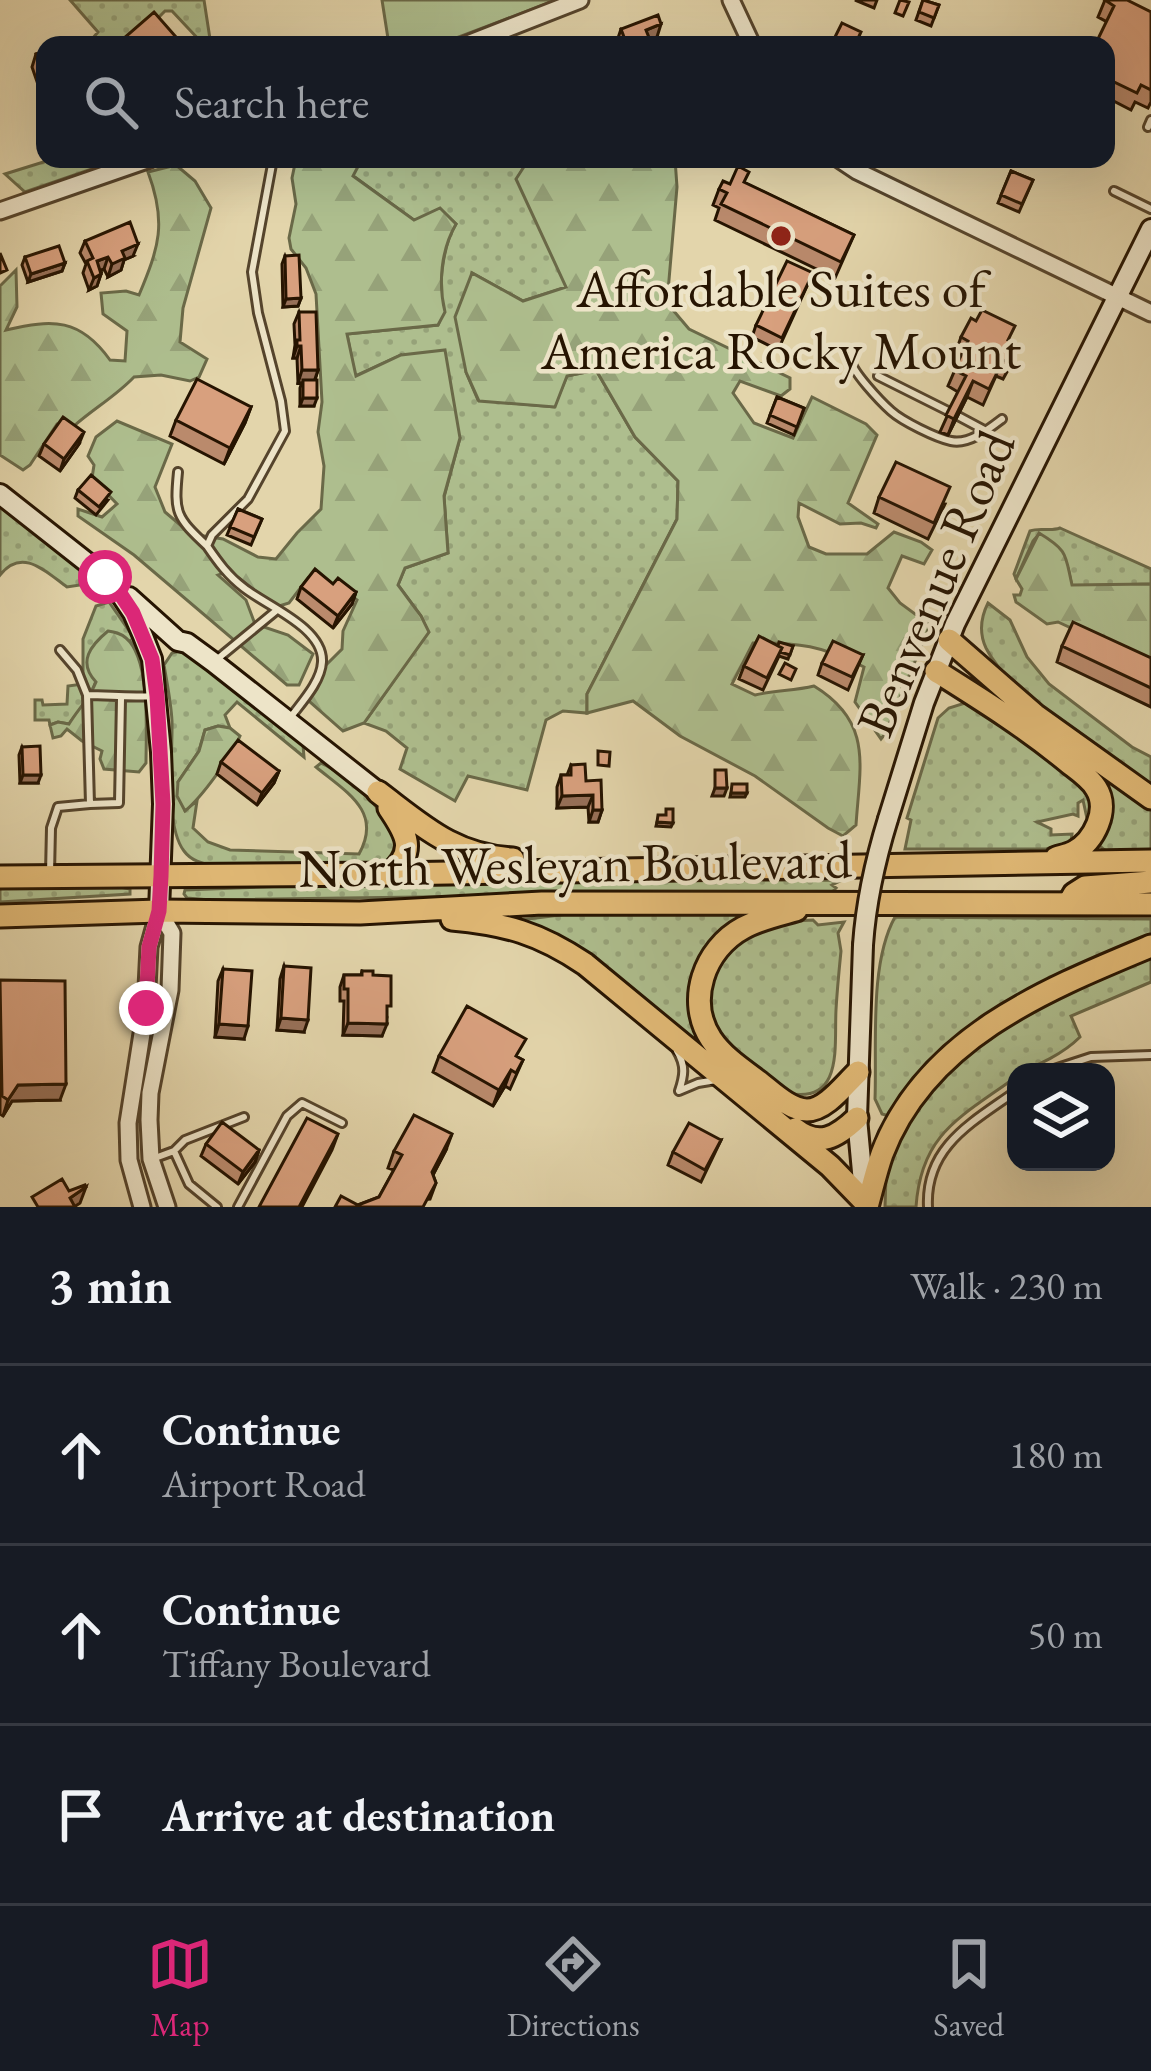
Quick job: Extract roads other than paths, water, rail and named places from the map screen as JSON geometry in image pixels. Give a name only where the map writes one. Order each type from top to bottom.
[{"type":"highway","points":[[949,640],[1035,715],[1151,798]]},
{"type":"highway","points":[[936,671],[1062,757],[1096,786],[1101,800],[1100,820],[1092,837],[1075,852],[1004,863]]},
{"type":"highway","points":[[378,792],[464,851],[489,858],[639,869]]},
{"type":"highway","points":[[378,792],[404,831],[407,845],[406,856],[388,874]]},
{"type":"highway","name":"North Wesleyan Boulevard","points":[[0,877],[1151,862]]},
{"type":"highway","points":[[1069,903],[1084,887],[1151,882]]},
{"type":"highway","name":"North Wesleyan Boulevard","points":[[0,916],[380,912],[542,903],[1151,904]]},
{"type":"highway","points":[[818,903],[745,927],[727,938],[702,976],[700,1013],[721,1051],[797,1108],[810,1111],[824,1104],[858,1072]]},
{"type":"highway","points":[[380,912],[499,923],[559,946],[830,1166],[866,1205],[883,1152],[903,1112],[959,1047],[1020,1005],[1151,946]]},
{"type":"highway","points":[[732,1086],[804,1136],[818,1140],[841,1133],[856,1118]]},
{"type":"main road","name":"Benvenue Road","points":[[866,1205],[856,1118],[865,914],[877,855],[949,640],[1151,229]]},
{"type":"main road","points":[[0,494],[113,583],[165,631],[213,662],[378,792]]},
{"type":"main road","points":[[113,583],[133,613],[152,659],[163,804],[159,911]]},
{"type":"street","points":[[488,36],[580,0]]},
{"type":"street","points":[[730,0],[748,36]]},
{"type":"street","points":[[0,211],[124,168]]},
{"type":"street","points":[[852,168],[1151,313]]},
{"type":"street","points":[[159,911],[172,934],[170,990],[150,1093],[151,1159],[166,1207]]},
{"type":"street","points":[[142,1207],[129,1160],[128,1123],[146,1008],[149,947],[159,911]]},
{"type":"lane","points":[[207,546],[248,499],[285,431],[252,272],[271,168]]},
{"type":"lane","points":[[1114,190],[1151,208]]},
{"type":"lane","points":[[854,350],[851,363],[887,409],[950,441],[986,431],[1002,419]]},
{"type":"lane","points":[[878,376],[986,431]]},
{"type":"lane","points":[[178,472],[175,504],[188,528],[245,590],[299,624],[317,642],[323,659],[319,675],[288,722]]},
{"type":"lane","points":[[213,662],[277,610]]},
{"type":"lane","points":[[60,650],[77,670],[87,695],[89,803]]},
{"type":"lane","points":[[87,695],[157,696]]},
{"type":"lane","points":[[50,877],[51,828],[58,807],[119,803],[116,751],[121,699]]},
{"type":"lane","points":[[88,719],[101,718]]},
{"type":"lane","points":[[88,735],[100,735]]},
{"type":"lane","points":[[88,752],[100,752]]},
{"type":"lane","points":[[89,769],[100,768]]},
{"type":"lane","points":[[89,785],[100,785]]},
{"type":"lane","points":[[657,1024],[682,1060],[679,1091],[698,1083],[732,1086]]},
{"type":"lane","points":[[1069,1063],[1103,1055],[1151,1055]]},
{"type":"lane","points":[[928,1207],[927,1192],[936,1163],[949,1141],[1007,1098]]},
{"type":"lane","points":[[238,1207],[287,1116],[302,1102],[342,1123]]},
{"type":"lane","points":[[151,1159],[244,1117]]},
{"type":"lane","points":[[174,1151],[189,1184],[217,1207]]},
{"type":"place","name":"Affordable Suites of America Rocky Mount","points":[[781,236]]}]
